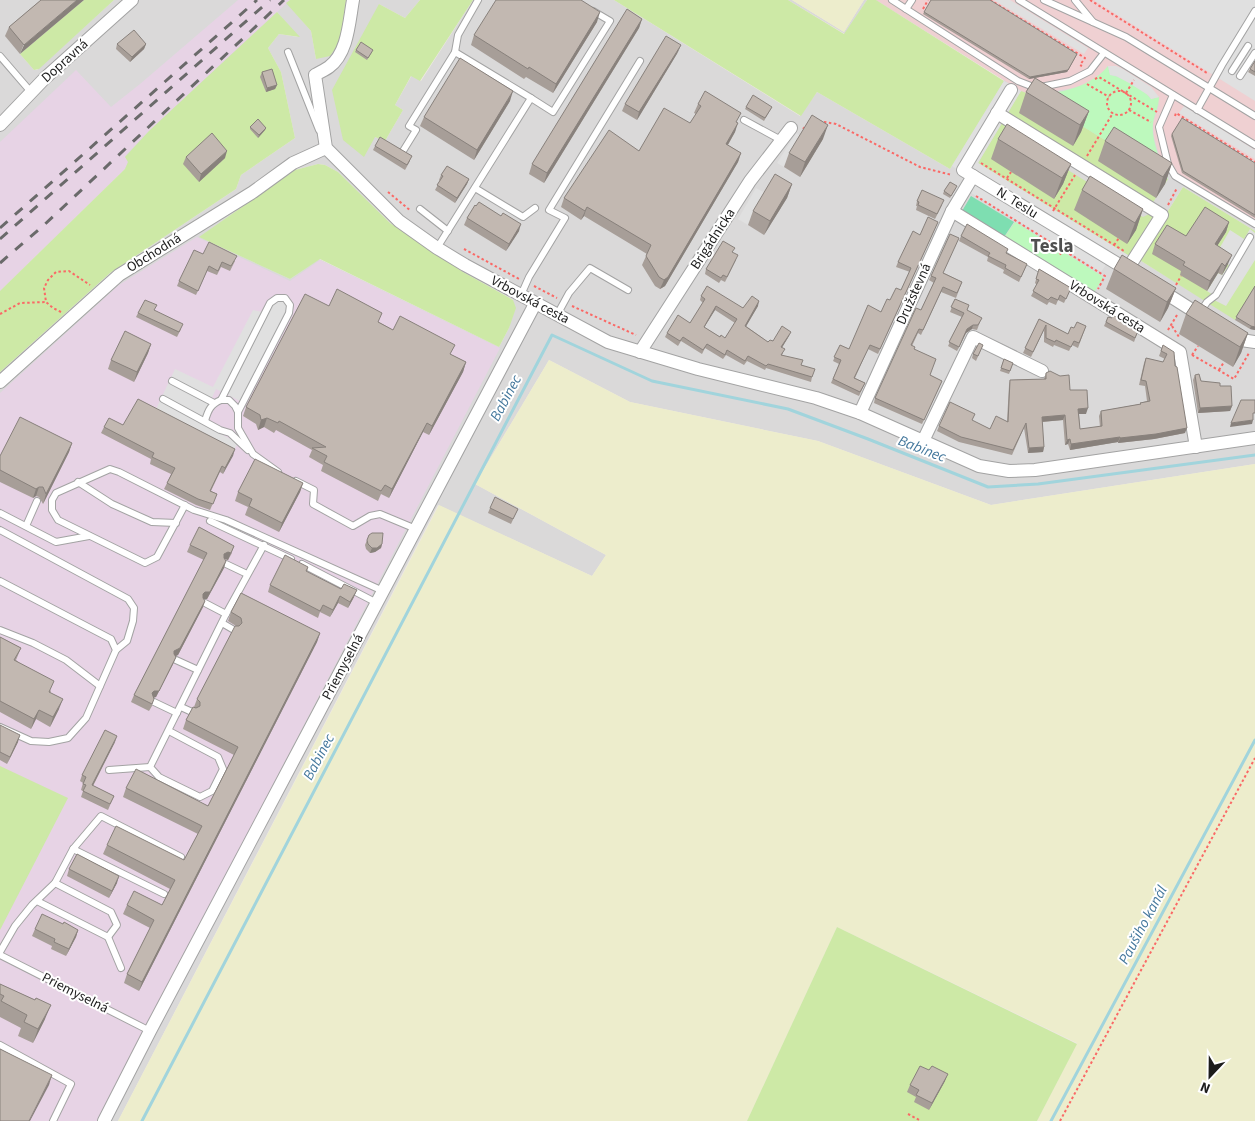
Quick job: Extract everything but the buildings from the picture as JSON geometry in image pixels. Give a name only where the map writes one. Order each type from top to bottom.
[{"type":"street","name":"Dopravná","points":[[0,125],[31,92],[132,0]]},
{"type":"street","points":[[326,148],[315,75],[329,68],[337,60],[343,49],[353,0]]},
{"type":"street","points":[[969,183],[963,170],[1011,90]]},
{"type":"street","points":[[997,113],[1162,215],[1127,270]]},
{"type":"street","name":"Brigádnicka","points":[[640,352],[750,181],[791,128]]},
{"type":"street","name":"Vrbovská cesta","points":[[326,148],[399,221],[437,248],[608,342],[698,369],[816,398],[860,413],[979,466],[1009,471],[1035,470],[1255,438]]},
{"type":"street","name":"Obchodná","points":[[0,382],[118,274],[252,192],[293,163],[326,148]]},
{"type":"street","name":"Družstevná","points":[[860,413],[952,211],[969,183]]},
{"type":"street","name":"N. Teslu","points":[[969,183],[1127,270],[1253,346]]},
{"type":"street","name":"Vrbovská cesta","points":[[952,211],[1175,349]]},
{"type":"street","name":"Priemyselná","points":[[104,1121],[536,304]]},
{"type":"street","points":[[923,441],[973,337],[1042,371]]},
{"type":"street","points":[[1175,349],[1180,352],[1196,447]]},
{"type":"lane","points":[[403,151],[416,130],[409,126],[455,52],[458,35],[478,0]]},
{"type":"lane","points":[[892,0],[1018,82],[1036,88],[1070,81],[1090,71],[1104,53]]},
{"type":"lane","points":[[906,9],[912,0]]},
{"type":"lane","points":[[1019,0],[1255,145]]},
{"type":"lane","points":[[1044,0],[1126,37],[1255,116]]},
{"type":"lane","points":[[1075,0],[1094,23]]},
{"type":"lane","points":[[455,52],[553,112],[610,21],[589,8]]},
{"type":"lane","points":[[1197,110],[1255,11]]},
{"type":"lane","points":[[1238,39],[1255,52],[1240,76]]},
{"type":"lane","points":[[1232,71],[1248,46]]},
{"type":"lane","points":[[288,52],[326,148]]},
{"type":"lane","points":[[0,56],[31,92]]},
{"type":"lane","points":[[521,295],[565,218],[549,210],[640,61]]},
{"type":"lane","points":[[1173,95],[1160,127],[1168,164],[1175,176],[1255,224]]},
{"type":"lane","points":[[437,248],[531,98]]},
{"type":"lane","points":[[744,120],[781,140]]},
{"type":"lane","points":[[475,188],[523,217],[534,208]]},
{"type":"lane","points":[[420,209],[448,231]]},
{"type":"lane","points":[[1199,314],[1207,302],[1216,295],[1250,237]]},
{"type":"lane","points":[[557,315],[569,293],[590,268],[628,290]]},
{"type":"lane","points":[[221,400],[270,303],[278,298],[285,298],[290,305],[289,313],[238,412]]},
{"type":"lane","points":[[172,381],[214,403]]},
{"type":"lane","points":[[163,399],[220,430],[230,432],[253,454],[282,474]]},
{"type":"lane","points":[[205,421],[207,412],[214,403],[228,400],[235,406],[238,412],[238,428],[253,454]]},
{"type":"lane","points":[[230,432],[238,428]]},
{"type":"lane","points":[[185,505],[156,557],[145,563],[58,520],[52,510],[52,500],[56,493],[110,469],[119,472],[185,505],[194,510],[226,520],[380,597]]},
{"type":"lane","points":[[290,478],[314,490],[313,504],[353,526],[370,516],[380,514],[416,529]]},
{"type":"lane","points":[[78,482],[112,504],[152,522],[176,523]]},
{"type":"lane","points":[[26,526],[37,501]]},
{"type":"lane","points":[[0,513],[56,542],[90,536]]},
{"type":"lane","points":[[210,521],[380,597]]},
{"type":"lane","points":[[0,530],[128,599],[134,608],[133,621],[127,641],[116,650],[86,718],[68,738],[49,742],[31,741],[0,727]]},
{"type":"lane","points":[[150,767],[226,614],[264,545]]},
{"type":"lane","points":[[226,564],[247,574]]},
{"type":"lane","points":[[0,581],[112,639],[116,650]]},
{"type":"lane","points":[[205,603],[226,614]]},
{"type":"lane","points":[[222,623],[234,630]]},
{"type":"lane","points":[[0,630],[33,643],[66,660],[100,686]]},
{"type":"lane","points":[[176,660],[198,670]]},
{"type":"lane","points":[[154,702],[192,712]]},
{"type":"lane","points":[[150,767],[159,777],[200,797],[212,791],[223,769],[218,757],[169,731]]},
{"type":"lane","points":[[110,770],[150,767]]},
{"type":"lane","points":[[0,952],[15,926],[55,884],[73,849],[101,816],[181,857]]},
{"type":"lane","points":[[73,849],[164,894]]},
{"type":"lane","points":[[55,884],[111,912],[117,925],[108,937]]},
{"type":"lane","points":[[37,901],[108,937],[121,968]]},
{"type":"lane","name":"Priemyselná","points":[[0,956],[150,1031]]},
{"type":"lane","points":[[0,1045],[71,1084],[53,1121]]},
{"type":"path","points":[[990,0],[1085,58],[1080,65],[1084,68]]},
{"type":"path","points":[[1090,0],[1210,74]]},
{"type":"path","points":[[1099,77],[1157,112]]},
{"type":"path","points":[[1087,84],[1109,97]]},
{"type":"path","points":[[1114,92],[1126,93],[1131,102],[1129,110],[1120,115],[1113,113],[1108,104],[1109,97],[1114,92]]},
{"type":"path","points":[[1129,110],[1153,123]]},
{"type":"path","points":[[1172,120],[1176,113],[1255,162]]},
{"type":"path","points":[[791,128],[801,132],[808,122],[828,121],[920,167],[951,175],[969,183],[1060,248],[1106,276],[1092,298]]},
{"type":"path","points":[[971,156],[1135,257]]},
{"type":"path","points":[[1007,178],[1011,172]]},
{"type":"path","points":[[382,187],[411,211]]},
{"type":"path","points":[[1162,215],[1178,189]]},
{"type":"path","points":[[1114,245],[1118,238]]},
{"type":"path","points":[[460,247],[564,302],[647,340]]},
{"type":"path","points":[[1060,248],[1059,252],[1062,256]]},
{"type":"path","points":[[72,316],[53,308],[46,302],[44,288],[48,280],[56,272],[69,271],[100,292]]},
{"type":"path","points":[[1173,289],[1181,276]]},
{"type":"path","points":[[0,314],[20,303],[46,302]]},
{"type":"path","points":[[1162,341],[1184,305]]},
{"type":"path","points":[[1192,355],[1198,346]]},
{"type":"path","points":[[1175,349],[1192,355],[1234,379],[1253,346]]},
{"type":"path","points":[[1219,370],[1224,362]]},
{"type":"path","points":[[1060,1121],[1255,758]]},
{"type":"path","points":[[908,1114],[921,1121]]},
{"type":"shaded area","points":[[0,0],[84,0],[20,54],[34,70],[37,70],[114,0],[290,0],[287,3],[311,31],[316,59],[339,42],[346,0],[420,0],[405,18],[379,4],[375,137],[385,141],[403,110],[395,105],[412,75],[421,81],[473,0],[614,0],[800,116],[817,92],[950,169],[1004,80],[876,0],[1255,0],[1255,231],[1183,187],[1138,259],[1235,319],[1255,287],[1255,464],[991,505],[818,441],[630,402],[549,360],[475,484],[606,555],[592,576],[438,505],[118,1121],[0,1121],[0,372],[110,273],[236,189],[241,175],[295,138],[281,72],[268,48],[279,34],[298,37],[277,12],[125,169],[0,291]],"holes":[[[318,164],[325,165],[338,172],[390,223],[463,272],[513,300],[509,328],[499,347],[319,259],[290,279],[200,237],[295,170]]]},
{"type":"shaded area","points":[[238,0],[290,0],[149,131],[125,156],[128,162],[125,169],[0,291],[0,142],[76,70],[111,107]]},
{"type":"shaded area","points":[[788,0],[792,0],[844,32],[864,0],[867,0],[845,34]]},
{"type":"shaded area","points":[[876,0],[1255,0],[1255,226],[1163,169],[1154,137],[1153,123],[1159,104],[1108,66],[1099,77],[1087,84],[1032,95],[1021,91]]},
{"type":"shaded area","points":[[994,0],[1010,0],[1088,48],[1084,54]]},
{"type":"shaded area","points":[[1255,0],[1255,101],[1095,1]]},
{"type":"shaded area","points":[[1108,66],[1116,66],[1123,69],[1151,87],[1159,97],[1151,99],[1129,83],[1110,75]]},
{"type":"shaded area","points":[[1004,81],[1021,91],[978,163],[1131,257],[1122,272],[1107,263],[1101,272],[960,186],[966,175],[952,166]]},
{"type":"shaded area","points":[[1184,106],[1255,150],[1255,159],[1179,113]]},
{"type":"shaded area","points":[[796,133],[802,137],[784,167],[777,163]]},
{"type":"shaded area","points":[[756,188],[767,194],[748,225],[738,219]]},
{"type":"shaded area","points":[[1250,229],[1255,233],[1255,260],[1226,306],[1214,300],[1216,297],[1207,291],[1218,273],[1222,275],[1229,265],[1215,256],[1230,230],[1244,239]]},
{"type":"shaded area","points":[[197,237],[290,281],[320,260],[500,348],[98,1121],[0,1121],[0,393],[119,285]]},
{"type":"shaded area","points":[[285,294],[292,303],[244,403],[216,389],[200,423],[238,443],[233,452],[155,411],[175,369],[213,387],[253,310],[262,312],[277,295]]},
{"type":"green space","points":[[84,0],[114,0],[39,69],[34,70],[20,54]]},
{"type":"green space","points":[[290,0],[346,0],[340,42],[330,56],[316,59],[311,31],[286,3]]},
{"type":"green space","points":[[420,0],[473,0],[420,81],[411,76],[395,105],[403,110],[385,141],[375,137],[364,157],[343,140],[332,90],[379,4],[405,18]]},
{"type":"green space","points":[[614,0],[788,0],[844,34],[867,0],[876,0],[1004,81],[950,169],[817,92],[801,116]]},
{"type":"green space","points":[[792,0],[864,0],[844,32]]},
{"type":"green space","points":[[277,12],[300,37],[279,34],[268,48],[281,72],[295,138],[241,175],[236,189],[110,273],[0,372],[0,291],[125,169],[128,162],[125,157],[149,131]]},
{"type":"green space","points":[[1108,66],[1110,75],[1132,84],[1151,99],[1159,97],[1153,130],[1155,144],[1168,179],[1032,95],[1074,88],[1093,79]]},
{"type":"green space","points":[[1021,91],[1032,95],[1168,179],[1152,204],[1007,114]]},
{"type":"green space","points":[[1005,118],[1014,124],[1004,130],[1143,217],[1151,213],[1155,216],[1131,257],[978,163]]},
{"type":"green space","points":[[318,164],[325,165],[338,172],[390,223],[463,272],[513,300],[516,308],[509,328],[499,347],[320,259],[290,279],[199,237],[295,170]]},
{"type":"green space","points":[[1183,187],[1255,231],[1255,287],[1235,320],[1138,259]]},
{"type":"green space","points":[[971,196],[1014,222],[1004,237],[962,211]]},
{"type":"green space","points":[[1015,222],[1102,276],[1103,278],[1093,294],[1003,239]]},
{"type":"green space","points":[[549,360],[630,402],[818,441],[991,505],[1255,464],[1255,1121],[1037,1121],[1077,1043],[837,927],[747,1121],[118,1121],[439,505],[592,576],[606,555],[475,484]]},
{"type":"green space","points":[[0,766],[68,798],[0,930]]},
{"type":"green space","points":[[837,927],[1077,1044],[1037,1121],[747,1121]]},
{"type":"waterway","name":"Babinec","points":[[142,1121],[552,335],[652,381],[788,409],[988,487],[1038,484],[1255,455]]},
{"type":"waterway","name":"Paušiho kanál","points":[[1051,1121],[1255,740]]},
{"type":"railway","points":[[0,228],[257,0]]},
{"type":"railway","points":[[0,239],[270,0]]},
{"type":"railway","points":[[0,263],[43,226],[284,0]]},
{"type":"district","name":"Tesla","points":[[1052,246]]}]
